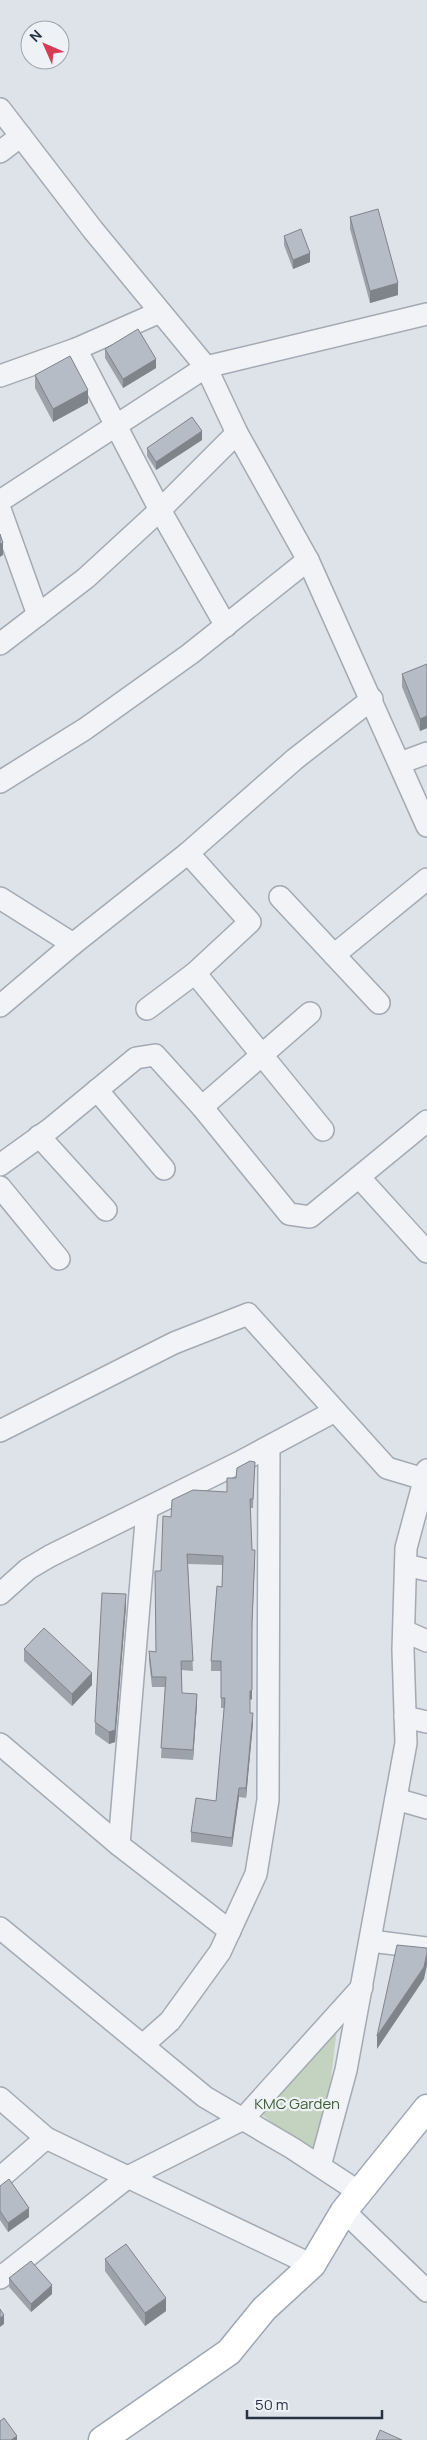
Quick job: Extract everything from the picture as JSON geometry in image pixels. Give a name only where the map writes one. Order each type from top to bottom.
[{"type":"main road","points":[[102,2440],[229,2352],[264,2309],[312,2265],[351,2201],[427,2108]]},
{"type":"street","points":[[0,109],[93,230],[206,367],[237,432],[308,560],[372,699],[427,826]]},
{"type":"street","points":[[0,152],[21,136]]},
{"type":"street","points":[[0,376],[76,349],[160,312]]},
{"type":"street","points":[[0,501],[206,367],[427,314]]},
{"type":"street","points":[[76,349],[160,510],[226,626]]},
{"type":"street","points":[[0,644],[86,578],[160,510],[237,432]]},
{"type":"street","points":[[0,509],[38,615]]},
{"type":"street","points":[[0,782],[85,729],[226,626],[308,560]]},
{"type":"street","points":[[0,1006],[73,944],[188,853],[295,759],[372,699]]},
{"type":"street","points":[[400,763],[427,753]]},
{"type":"street","points":[[147,1009],[195,973],[250,922],[188,853]]},
{"type":"street","points":[[334,954],[427,879]]},
{"type":"street","points":[[280,897],[379,1003]]},
{"type":"street","points":[[0,898],[73,944]]},
{"type":"street","points":[[195,973],[322,1130]]},
{"type":"street","points":[[202,1107],[310,1013]]},
{"type":"street","points":[[4,1155],[39,1136],[136,1058],[155,1055],[202,1107],[289,1214],[310,1217],[427,1122]]},
{"type":"street","points":[[97,1090],[164,1169]]},
{"type":"street","points":[[39,1136],[106,1210]]},
{"type":"street","points":[[359,1177],[427,1252]]},
{"type":"street","points":[[0,1187],[59,1259]]},
{"type":"street","points":[[0,1431],[174,1343],[248,1314],[387,1468],[426,1476],[406,1548],[404,1631],[406,1743],[346,2070],[320,2166]]},
{"type":"street","points":[[0,1594],[28,1569],[50,1556],[269,1447],[335,1411]]},
{"type":"street","points":[[142,2045],[170,2021],[220,1952],[256,1874],[268,1800],[269,1447]]},
{"type":"street","points":[[119,1845],[147,1509]]},
{"type":"street","points":[[406,1565],[427,1570]]},
{"type":"street","points":[[404,1631],[427,1641]]},
{"type":"street","points":[[405,1717],[427,1722]]},
{"type":"street","points":[[0,1744],[119,1845],[230,1931]]},
{"type":"street","points":[[396,1799],[427,1808]]},
{"type":"street","points":[[0,1928],[205,2097],[320,2166],[427,2291]]},
{"type":"street","points":[[371,1942],[427,1948]]},
{"type":"street","points":[[0,2278],[128,2177],[243,2119],[362,1987]]},
{"type":"street","points":[[0,2098],[46,2138],[312,2265]]},
{"type":"street","points":[[0,2178],[46,2138]]},
{"type":"green space","name":"KMC Garden","points":[[339,2013],[320,2166],[254,2107]]},
{"type":"building","points":[[378,209],[398,283],[370,291],[350,217]]},
{"type":"building","points":[[301,229],[310,253],[293,260],[284,236]]},
{"type":"building","points":[[138,329],[156,359],[123,379],[105,349]]},
{"type":"building","points":[[70,356],[88,390],[53,409],[35,375]]},
{"type":"building","points":[[192,417],[202,431],[156,462],[147,448]]},
{"type":"building","points":[[427,664],[427,716],[420,719],[402,674]]},
{"type":"building","points":[[250,1461],[255,1462],[253,1499],[250,1499],[252,1550],[255,1550],[252,1690],[250,1691],[250,1713],[253,1713],[246,1788],[239,1788],[232,1838],[191,1832],[196,1798],[216,1801],[225,1698],[221,1698],[221,1661],[211,1661],[217,1586],[222,1587],[223,1556],[187,1554],[193,1661],[181,1661],[182,1693],[197,1694],[193,1750],[161,1748],[166,1677],[152,1677],[149,1651],[156,1652],[155,1571],[161,1571],[163,1516],[171,1517],[172,1500],[193,1490],[227,1492],[227,1478],[236,1478],[237,1468]]},
{"type":"building","points":[[102,1593],[126,1594],[115,1730],[109,1732],[95,1722]]},
{"type":"building","points":[[44,1628],[92,1673],[72,1694],[24,1649]]},
{"type":"building","points":[[397,1945],[427,1948],[424,1967],[377,2036]]},
{"type":"building","points":[[9,2179],[29,2208],[8,2223],[0,2211],[0,2186]]},
{"type":"building","points":[[126,2244],[166,2298],[145,2313],[105,2259]]},
{"type":"building","points":[[31,2261],[52,2285],[31,2304],[9,2278]]},
{"type":"building","points":[[0,2309],[4,2315],[0,2318]]},
{"type":"building","points":[[4,2418],[17,2436],[11,2440],[0,2440],[0,2421]]},
{"type":"building","points":[[380,2430],[402,2440],[376,2440]]}]
